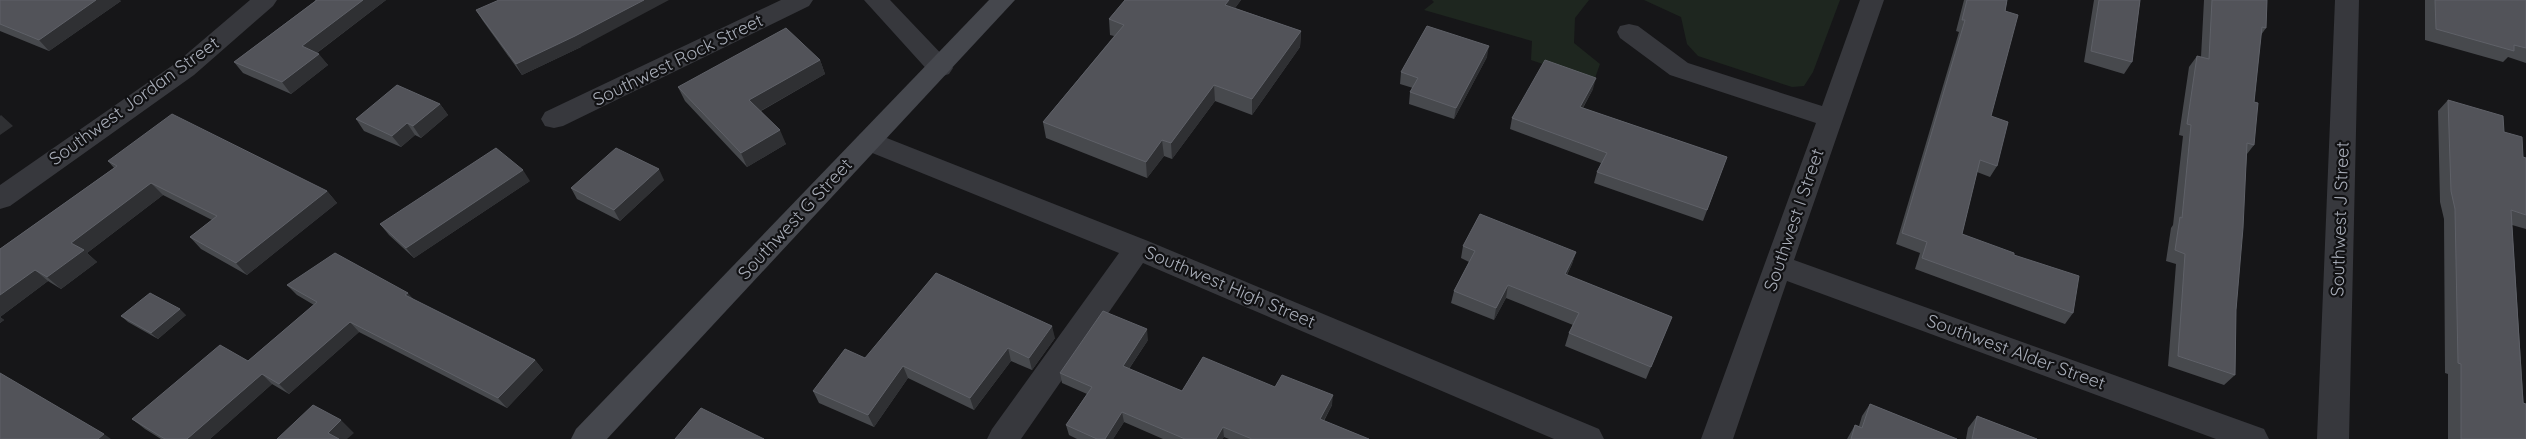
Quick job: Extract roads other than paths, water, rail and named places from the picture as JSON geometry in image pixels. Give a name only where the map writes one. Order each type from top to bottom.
[{"type":"main road","name":"Southwest G Street","points":[[587,439],[1004,0]]},
{"type":"street","name":"Southwest Jordan Street","points":[[0,199],[185,69],[265,0]]},
{"type":"street","name":"Southwest Rock Street","points":[[554,119],[801,0]]},
{"type":"street","points":[[876,0],[940,68]]},
{"type":"street","name":"Southwest I Street","points":[[1717,439],[1872,0]]},
{"type":"street","name":"Southwest J Street","points":[[2333,439],[2347,0]]},
{"type":"street","points":[[1629,32],[1679,69],[1830,118]]},
{"type":"street","name":"Southwest High Street","points":[[870,141],[1138,249],[1588,439]]},
{"type":"street","points":[[1003,439],[1138,249]]},
{"type":"street","name":"Southwest Alder Street","points":[[1778,266],[2253,439]]}]
